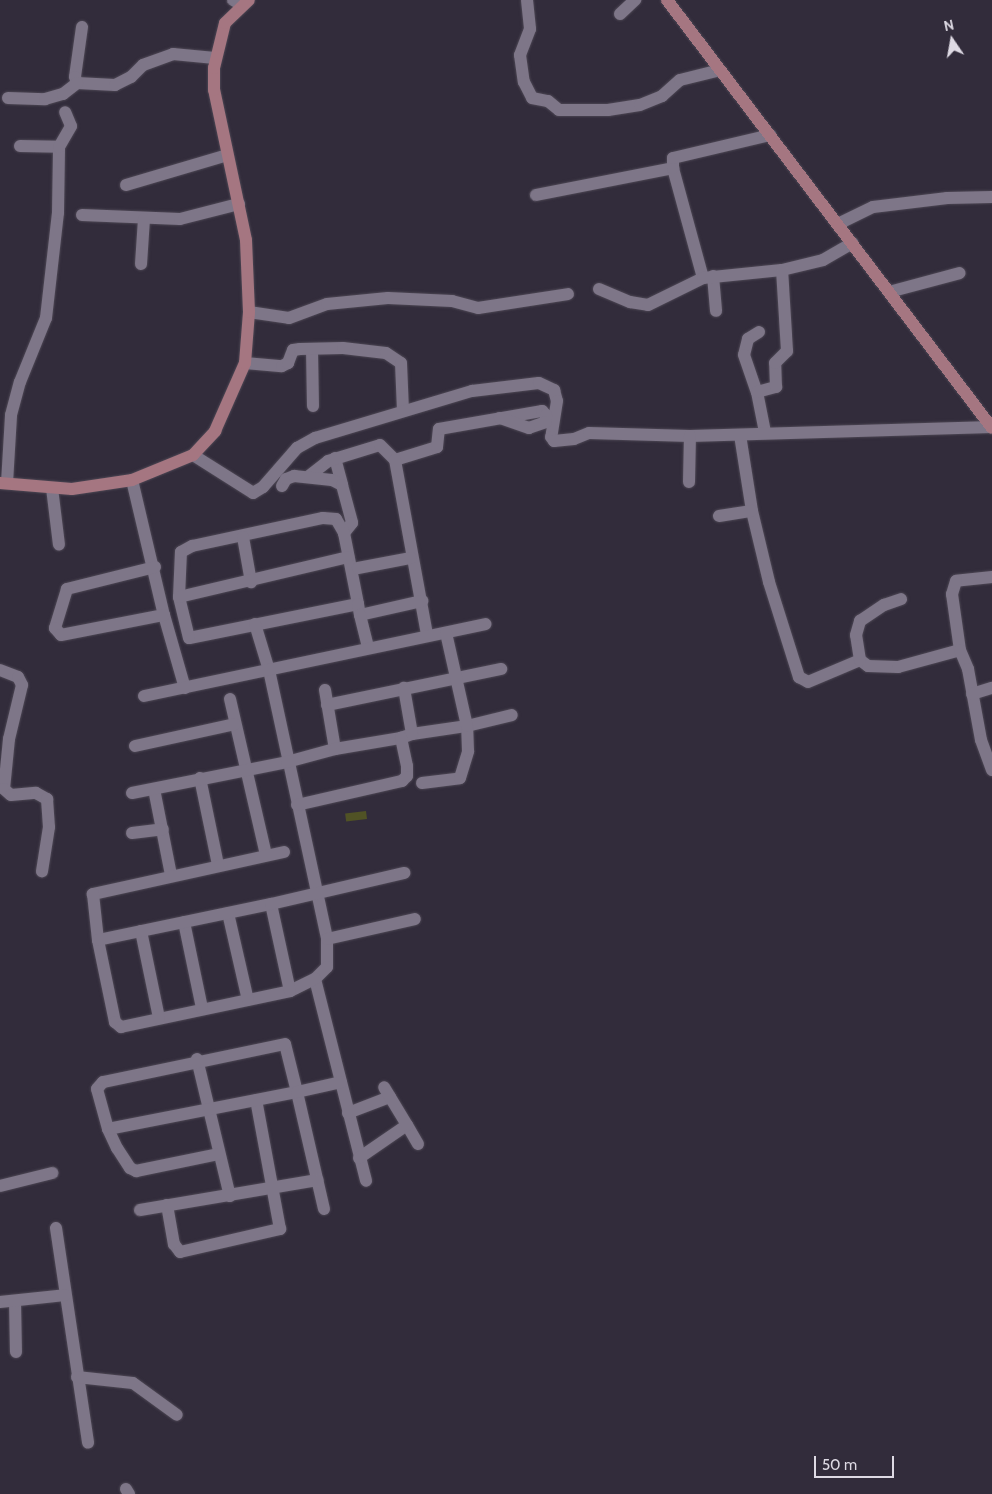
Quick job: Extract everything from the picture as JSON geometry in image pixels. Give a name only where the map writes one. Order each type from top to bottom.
[{"type":"street","points":[[527,0],[530,29],[520,56],[524,82],[532,98],[548,101],[559,110],[608,110],[640,105],[662,96],[680,80],[720,70]]},
{"type":"street","points":[[620,14],[635,0]]},
{"type":"street","points":[[667,0],[992,427]]},
{"type":"street","points":[[64,112],[71,126],[59,147],[58,213],[46,318],[20,382],[11,415],[4,483],[52,488],[82,488],[132,480],[193,455],[215,431],[245,363],[249,312],[246,240],[214,90],[215,58],[225,23],[241,2]]},
{"type":"street","points":[[77,83],[75,77],[82,27]]},
{"type":"street","points":[[8,98],[45,99],[63,94],[77,83],[114,85],[130,77],[144,65],[173,54],[215,58]]},
{"type":"street","points":[[716,311],[708,277],[673,168],[675,156],[770,135]]},
{"type":"street","points":[[20,146],[59,147]]},
{"type":"street","points":[[126,184],[227,155]]},
{"type":"street","points":[[536,195],[673,168]]},
{"type":"street","points":[[838,224],[873,208],[948,198],[992,197]]},
{"type":"street","points":[[82,215],[180,220],[239,204]]},
{"type":"street","points":[[141,264],[144,219]]},
{"type":"street","points":[[599,289],[630,302],[648,305],[708,277],[782,270],[824,260],[853,243]]},
{"type":"street","points":[[757,392],[776,387],[775,363],[787,351],[782,270]]},
{"type":"street","points":[[889,292],[960,274]]},
{"type":"street","points":[[249,312],[289,318],[327,304],[388,298],[452,301],[478,308],[568,294]]},
{"type":"street","points":[[759,332],[748,339],[744,351],[757,392],[765,432]]},
{"type":"street","points":[[245,363],[282,366],[288,363],[294,349],[343,348],[394,356],[402,365],[403,410]]},
{"type":"street","points":[[312,349],[313,406]]},
{"type":"street","points":[[193,455],[253,493],[263,487],[298,448],[315,438],[403,410],[472,391],[539,383],[554,390],[557,401],[551,437],[554,441],[574,439],[589,433],[690,436],[765,432],[992,427]]},
{"type":"street","points":[[395,460],[434,449],[439,429],[500,418]]},
{"type":"street","points":[[740,434],[752,511],[780,624],[799,677],[808,682],[860,660]]},
{"type":"street","points":[[689,482],[690,436]]},
{"type":"street","points":[[309,476],[336,458],[380,445],[395,460],[411,558],[422,601],[427,635]]},
{"type":"street","points":[[336,458],[352,523],[344,533]]},
{"type":"street","points":[[282,486],[290,476],[309,476],[342,485]]},
{"type":"street","points":[[132,480],[155,567],[164,615],[185,688]]},
{"type":"street","points":[[52,488],[59,545]]},
{"type":"street","points":[[719,516],[752,511]]},
{"type":"street","points":[[368,648],[359,609],[348,557],[344,533],[336,519],[330,518],[192,546],[180,552],[179,597],[189,638],[255,624],[359,609],[422,601]]},
{"type":"street","points":[[243,537],[251,582]]},
{"type":"street","points":[[179,597],[251,582],[348,557]]},
{"type":"street","points":[[358,568],[411,558]]},
{"type":"street","points":[[155,567],[67,589],[55,628],[61,635],[164,615]]},
{"type":"street","points":[[992,577],[961,580],[954,586],[953,606],[960,650],[986,739],[992,770]]},
{"type":"street","points":[[901,599],[884,605],[860,621],[856,635],[860,660],[868,666],[884,668],[960,650]]},
{"type":"street","points":[[255,624],[268,670],[315,894],[327,939],[327,967],[315,979],[290,991],[116,1026],[98,940],[93,894],[218,864],[284,852]]},
{"type":"street","points":[[144,696],[485,624]]},
{"type":"street","points":[[422,783],[460,778],[467,756],[467,726],[446,633]]},
{"type":"street","points":[[327,705],[501,669]]},
{"type":"street","points":[[0,670],[18,677],[22,685],[9,739],[4,788],[11,794],[36,793],[47,799],[49,827],[42,871]]},
{"type":"street","points":[[297,805],[402,780],[407,776],[404,688]]},
{"type":"street","points":[[972,694],[992,688]]},
{"type":"street","points":[[325,690],[335,748]]},
{"type":"street","points":[[230,699],[266,855]]},
{"type":"street","points":[[132,793],[287,762],[335,748],[467,726],[512,715]]},
{"type":"street","points":[[135,746],[235,724]]},
{"type":"street","points":[[200,778],[218,864]]},
{"type":"street","points":[[154,789],[171,875]]},
{"type":"street","points":[[132,833],[163,829]]},
{"type":"street","points":[[98,940],[272,904],[404,873]]},
{"type":"street","points":[[272,904],[290,991]]},
{"type":"street","points":[[228,913],[248,1000]]},
{"type":"street","points":[[327,939],[415,919]]},
{"type":"street","points":[[184,922],[202,1008]]},
{"type":"street","points":[[141,930],[159,1018]]},
{"type":"street","points":[[315,979],[366,1181]]},
{"type":"street","points":[[220,1154],[136,1171],[121,1154],[108,1129],[100,1109],[99,1084],[198,1059],[283,1042],[297,1092],[324,1209]]},
{"type":"street","points":[[198,1059],[230,1196]]},
{"type":"street","points":[[108,1129],[340,1082]]},
{"type":"street","points":[[348,1113],[387,1092],[418,1144]]},
{"type":"street","points":[[167,1205],[174,1244],[180,1252],[277,1232],[281,1226],[256,1100]]},
{"type":"street","points":[[359,1158],[407,1125]]},
{"type":"street","points":[[0,1186],[52,1173]]},
{"type":"street","points":[[140,1210],[317,1180]]},
{"type":"street","points":[[56,1228],[88,1442]]},
{"type":"street","points":[[0,1302],[65,1295]]},
{"type":"street","points":[[15,1301],[16,1352]]},
{"type":"street","points":[[77,1377],[133,1383],[177,1415]]},
{"type":"green space","points":[[366,811],[367,819],[346,821],[345,814]]}]
